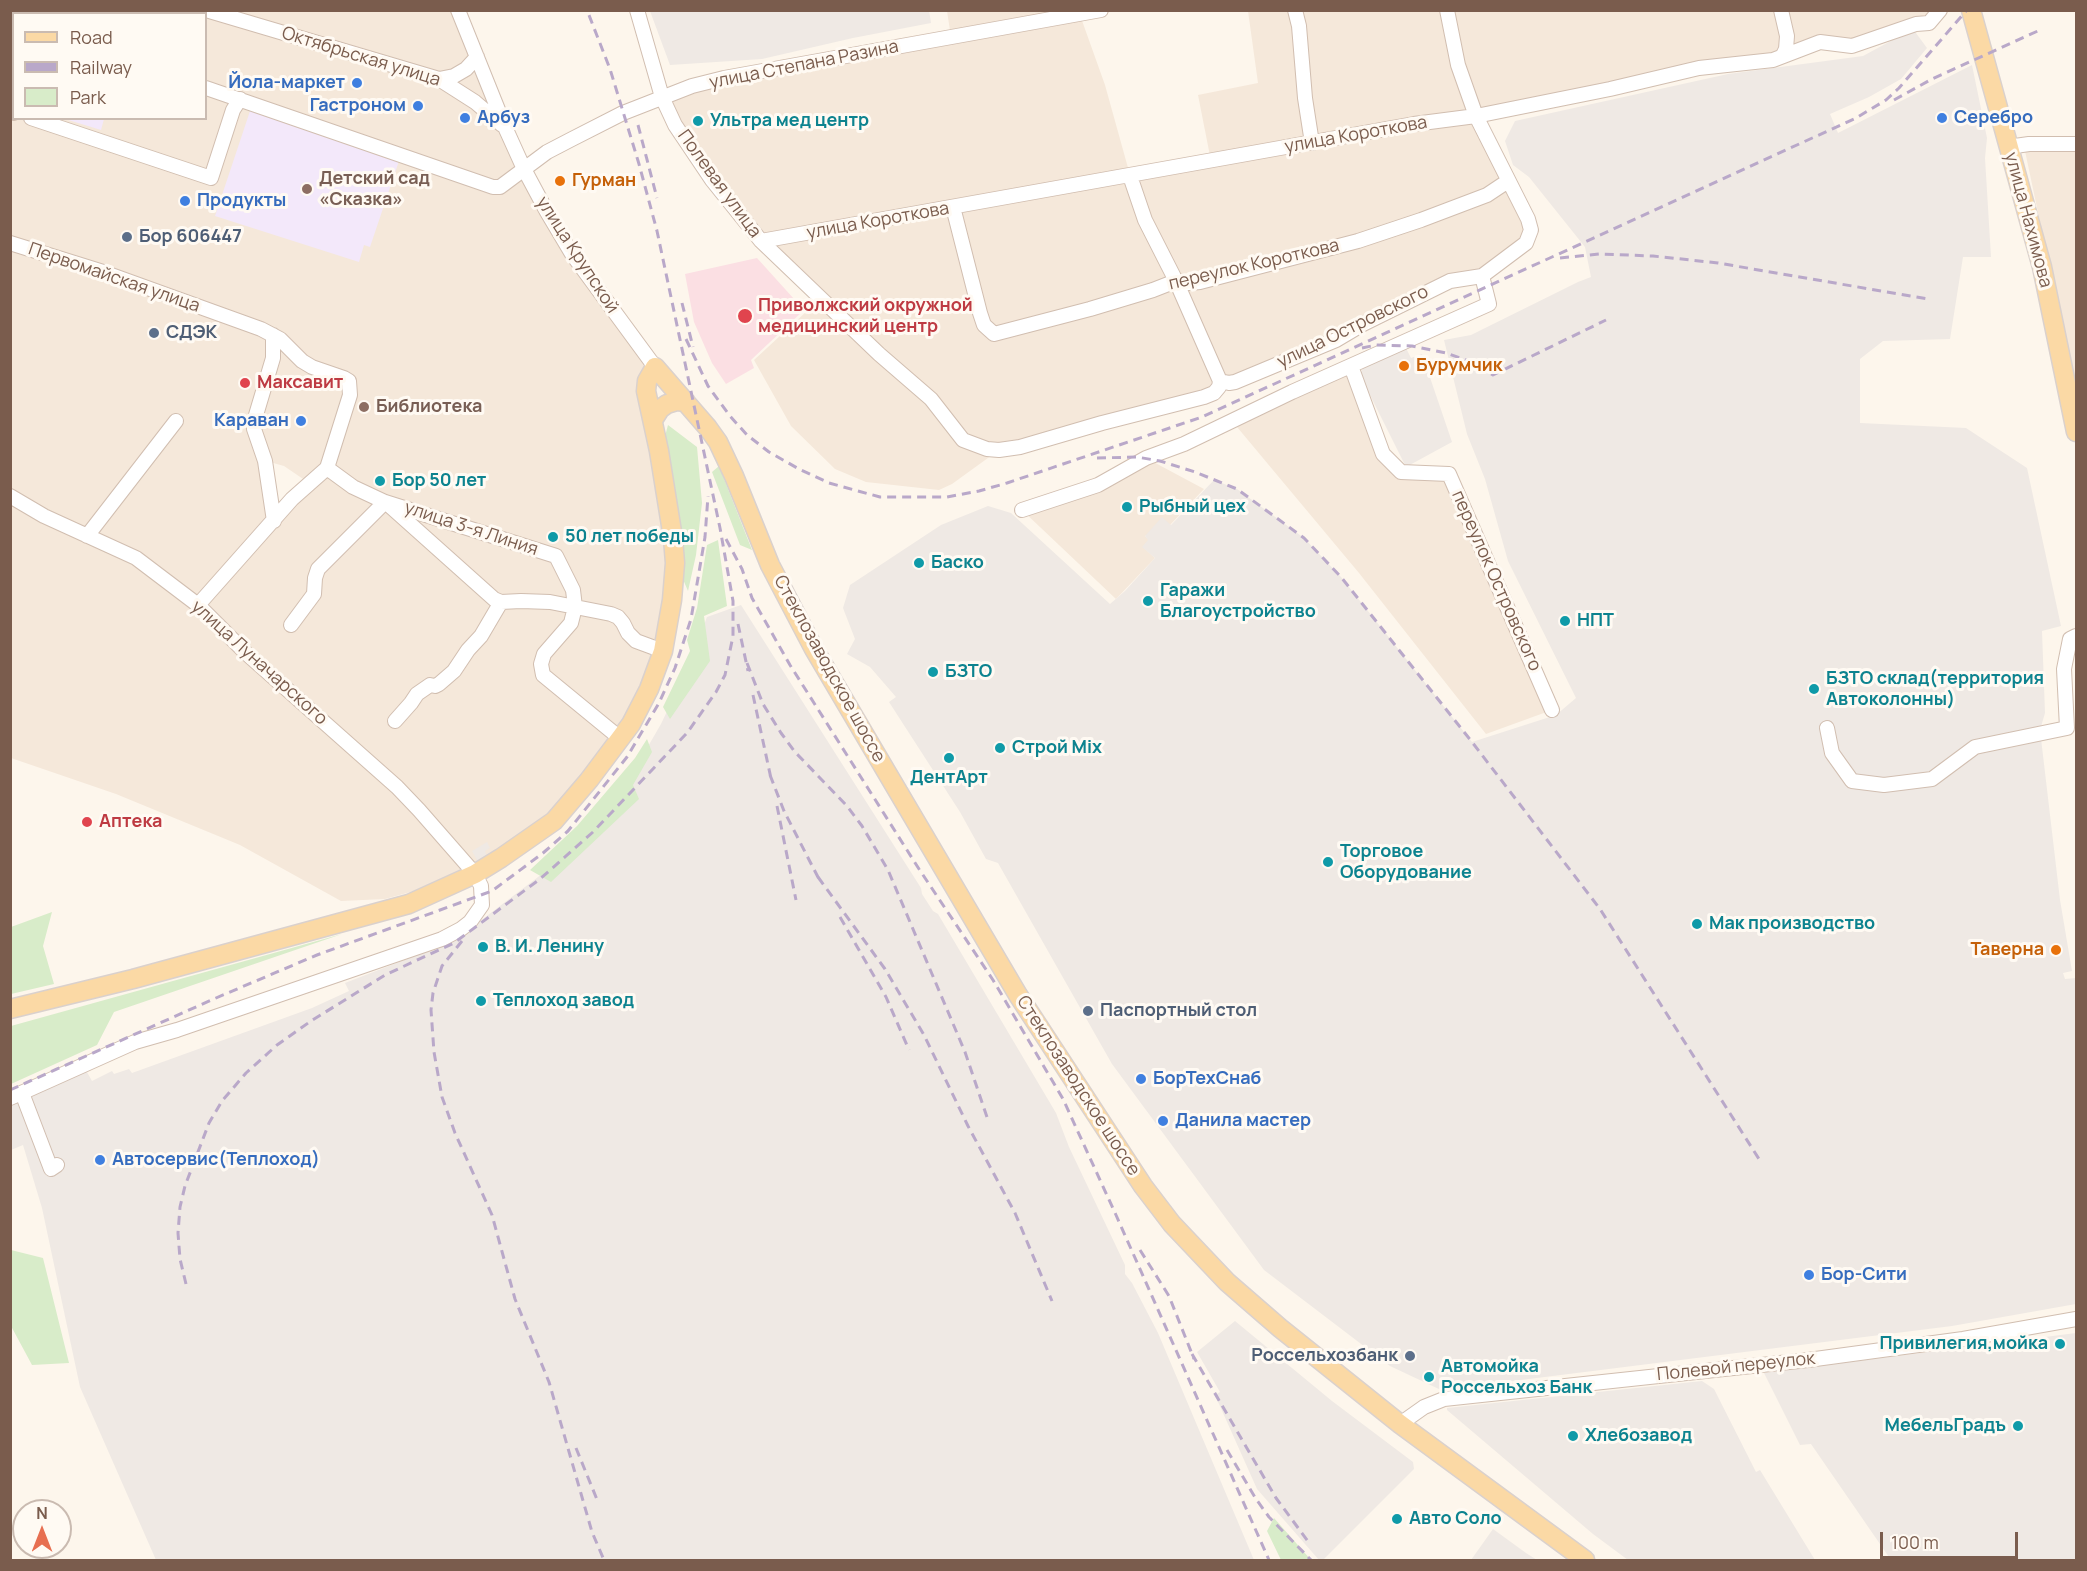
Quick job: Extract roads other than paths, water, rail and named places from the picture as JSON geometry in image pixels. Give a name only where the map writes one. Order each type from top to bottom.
[{"type":"main road","name":"улица Нахимова","points":[[1971,10],[2042,267],[2076,432]]},
{"type":"main road","name":"улица Крупской","points":[[655,367],[718,442],[734,476]]},
{"type":"main road","points":[[10,1009],[133,979],[409,904],[475,874],[554,821],[621,739],[643,704],[663,651],[672,600],[675,563],[673,538],[647,396],[647,381],[655,367]]},
{"type":"main road","points":[[653,420],[660,409],[667,404],[677,401],[686,402]]},
{"type":"main road","name":"Стеклозаводское шоссе","points":[[734,476],[770,565],[814,649],[1018,995],[1143,1186],[1183,1237],[1227,1282],[1280,1328],[1401,1424],[1585,1560]]},
{"type":"street","name":"Октябрьская улица","points":[[206,10],[439,79],[475,102],[505,127]]},
{"type":"street","name":"улица Крупской","points":[[458,10],[524,169],[572,254],[655,367]]},
{"type":"street","name":"Полевая улица","points":[[637,10],[662,97],[675,125],[712,180],[761,242],[879,354],[931,399],[963,440],[981,447],[999,450],[1020,447],[1204,397],[1214,393],[1220,381]]},
{"type":"street","name":"улица Степана Разина","points":[[207,88],[493,187],[500,187],[547,152],[572,139],[662,97],[724,78],[1101,10]]},
{"type":"street","points":[[1295,10],[1299,26],[1305,98],[1312,143]]},
{"type":"street","points":[[1447,10],[1458,65],[1476,116],[1508,181]]},
{"type":"street","points":[[1781,10],[1787,36],[1783,55]]},
{"type":"street","name":"улица Короткова","points":[[761,242],[1414,124],[1476,116],[1610,89],[1699,68],[1773,60],[1820,42],[1852,46],[1916,24],[1929,23],[1940,10]]},
{"type":"street","points":[[439,79],[454,76],[466,69],[477,57]]},
{"type":"street","points":[[37,120],[211,178],[233,111],[240,99]]},
{"type":"street","points":[[2008,147],[2029,144],[2076,144]]},
{"type":"street","points":[[1130,176],[1145,220],[1176,281],[1220,381]]},
{"type":"street","name":"улица Островского","points":[[1220,381],[1235,382],[1336,340],[1450,281],[1482,276],[1519,250],[1530,237],[1528,219],[1508,181]]},
{"type":"street","name":"переулок Короткова","points":[[952,207],[980,313],[984,325],[994,334],[1090,309],[1176,281],[1200,282],[1358,241],[1487,195],[1508,181]]},
{"type":"street","name":"Первомайская улица","points":[[10,243],[103,272],[273,335],[302,361],[349,381],[350,395],[327,468]]},
{"type":"street","points":[[1022,510],[1098,485],[1146,458],[1185,444],[1292,392],[1489,304],[1482,276]]},
{"type":"street","points":[[273,335],[273,358],[254,429],[265,461],[274,520]]},
{"type":"street","name":"переулок Островского","points":[[1351,366],[1383,454],[1401,472],[1449,474],[1552,710]]},
{"type":"street","points":[[87,536],[176,421]]},
{"type":"street","points":[[198,605],[274,520],[309,483],[327,468]]},
{"type":"street","name":"улица 3-я Линия","points":[[327,468],[353,487],[385,501],[556,556],[573,590],[575,607]]},
{"type":"street","name":"улица Луначарского","points":[[10,496],[44,516],[136,558],[198,605],[246,653],[397,787],[475,874]]},
{"type":"street","points":[[291,625],[314,594],[318,569],[385,501]]},
{"type":"street","name":"улица 3-я Линия","points":[[385,501],[494,599],[501,602]]},
{"type":"street","points":[[395,721],[417,694],[430,685],[439,684],[454,671],[481,636],[501,602],[549,602],[618,617],[636,641],[663,651]]},
{"type":"street","points":[[575,607],[571,623],[544,654],[541,664],[543,675],[621,739]]},
{"type":"street","points":[[1827,728],[1832,753],[1852,781],[1884,785],[1932,779],[1975,747],[2067,728],[2064,669],[2070,639],[2076,636]]},
{"type":"street","points":[[57,1165],[51,1169],[16,1096],[135,1042],[177,1030],[441,939],[470,922],[482,905],[481,886],[475,874]]},
{"type":"street","name":"Полевой переулок","points":[[1401,1424],[1424,1407],[1444,1399],[1808,1360],[1963,1339],[2076,1319]]},
{"type":"railway","points":[[186,1284],[180,1259],[178,1233],[180,1207],[185,1186],[209,1123],[222,1101],[246,1073],[277,1045],[311,1021],[385,975],[454,943],[540,879],[593,832],[687,733],[725,675],[733,636],[733,601],[720,528],[657,231],[610,69],[587,10]]},
{"type":"railway","points":[[686,339],[708,386],[730,416],[747,435],[769,452],[799,469],[829,483],[880,497],[947,497],[979,491],[1202,417],[1856,118],[1886,100],[1899,88],[1967,10]]},
{"type":"railway","points":[[1894,100],[1932,79],[2040,30]]},
{"type":"railway","points":[[638,125],[657,198]]},
{"type":"railway","points":[[1560,258],[1599,254],[1653,256],[1718,263],[1928,299]]},
{"type":"railway","points":[[682,303],[693,347]]},
{"type":"railway","points":[[1362,348],[1376,345],[1412,346],[1446,353],[1469,361],[1493,375],[1606,320]]},
{"type":"railway","points":[[1097,458],[1137,457],[1160,461],[1237,489],[1304,538],[1341,577],[1600,909],[1759,1159]]},
{"type":"railway","points":[[10,1090],[317,955],[492,891],[543,853],[568,831],[627,757],[659,703],[675,668],[691,619],[705,537],[708,496]]},
{"type":"railway","points":[[726,539],[742,569],[752,598],[790,665],[919,869],[993,980],[1063,1099],[1269,1560]]},
{"type":"railway","points":[[738,624],[748,671]]},
{"type":"railway","points":[[747,663],[763,704],[781,733],[795,752],[847,806],[862,826],[888,870],[965,1052],[988,1120]]},
{"type":"railway","points":[[753,695],[772,783]]},
{"type":"railway","points":[[770,775],[784,811],[821,883]]},
{"type":"railway","points":[[777,806],[796,900]]},
{"type":"railway","points":[[818,877],[885,969],[924,1035],[968,1126],[1015,1213],[1052,1301]]},
{"type":"railway","points":[[840,917],[886,997],[909,1050]]},
{"type":"railway","points":[[462,941],[442,966],[433,993],[431,1010],[434,1052],[442,1097],[455,1133],[492,1215],[515,1299],[549,1382],[592,1532],[604,1560]]},
{"type":"railway","points":[[1140,1250],[1169,1296],[1194,1359]]},
{"type":"railway","points":[[1192,1354],[1276,1498],[1310,1544]]},
{"type":"railway","points":[[576,1448],[598,1502]]},
{"type":"railway","points":[[1227,1450],[1269,1517],[1311,1560]]},
{"type":"place","name":"Йола-маркет","points":[[357,83]]},
{"type":"place","name":"Гастроном","points":[[418,106]]},
{"type":"place","name":"Арбуз","points":[[465,118]]},
{"type":"place","name":"Серебро","points":[[1942,118]]},
{"type":"place","name":"Ультра мед центр","points":[[698,121]]},
{"type":"place","name":"Гурман","points":[[560,181]]},
{"type":"place","name":"Детский сад «Сказка»","points":[[307,189]]},
{"type":"place","name":"Продукты","points":[[185,201]]},
{"type":"place","name":"Бор 606447","points":[[127,237]]},
{"type":"place","name":"Приволжский окружной медицинский центр","points":[[745,316]]},
{"type":"place","name":"СДЭК","points":[[154,333]]},
{"type":"place","name":"Бурумчик","points":[[1404,366]]},
{"type":"place","name":"Максавит","points":[[245,383]]},
{"type":"place","name":"Библиотека","points":[[364,407]]},
{"type":"place","name":"Караван","points":[[301,421]]},
{"type":"place","name":"Бор 50 лет","points":[[380,481]]},
{"type":"place","name":"Рыбный цех","points":[[1127,507]]},
{"type":"place","name":"50 лет победы","points":[[553,537]]},
{"type":"place","name":"Баско","points":[[919,563]]},
{"type":"place","name":"Гаражи Благоустройство","points":[[1148,601]]},
{"type":"place","name":"НПТ","points":[[1565,621]]},
{"type":"place","name":"БЗТО","points":[[933,672]]},
{"type":"place","name":"БЗТО склад(территория Автоколонны)","points":[[1814,689]]},
{"type":"place","name":"Строй Mix","points":[[1000,748]]},
{"type":"place","name":"ДентАрт","points":[[949,758]]},
{"type":"place","name":"Аптека","points":[[87,822]]},
{"type":"place","name":"Торговое Оборудование","points":[[1328,862]]},
{"type":"place","name":"Мак производство","points":[[1697,924]]},
{"type":"place","name":"В. И. Ленину","points":[[483,947]]},
{"type":"place","name":"Таверна","points":[[2056,950]]},
{"type":"place","name":"Теплоход завод","points":[[481,1001]]},
{"type":"place","name":"Паспортный стол","points":[[1088,1011]]},
{"type":"place","name":"БорТехСнаб","points":[[1141,1079]]},
{"type":"place","name":"Данила мастер","points":[[1163,1121]]},
{"type":"place","name":"Автосервис(Теплоход)","points":[[100,1160]]},
{"type":"place","name":"Бор-Сити","points":[[1809,1275]]},
{"type":"place","name":"Привилегия,мойка","points":[[2060,1344]]},
{"type":"place","name":"Россельхозбанк","points":[[1410,1356]]},
{"type":"place","name":"Автомойка Россельхоз Банк","points":[[1429,1377]]},
{"type":"place","name":"МебельГрадъ","points":[[2018,1426]]},
{"type":"place","name":"Хлебозавод","points":[[1573,1436]]},
{"type":"place","name":"Авто Соло","points":[[1397,1519]]}]
